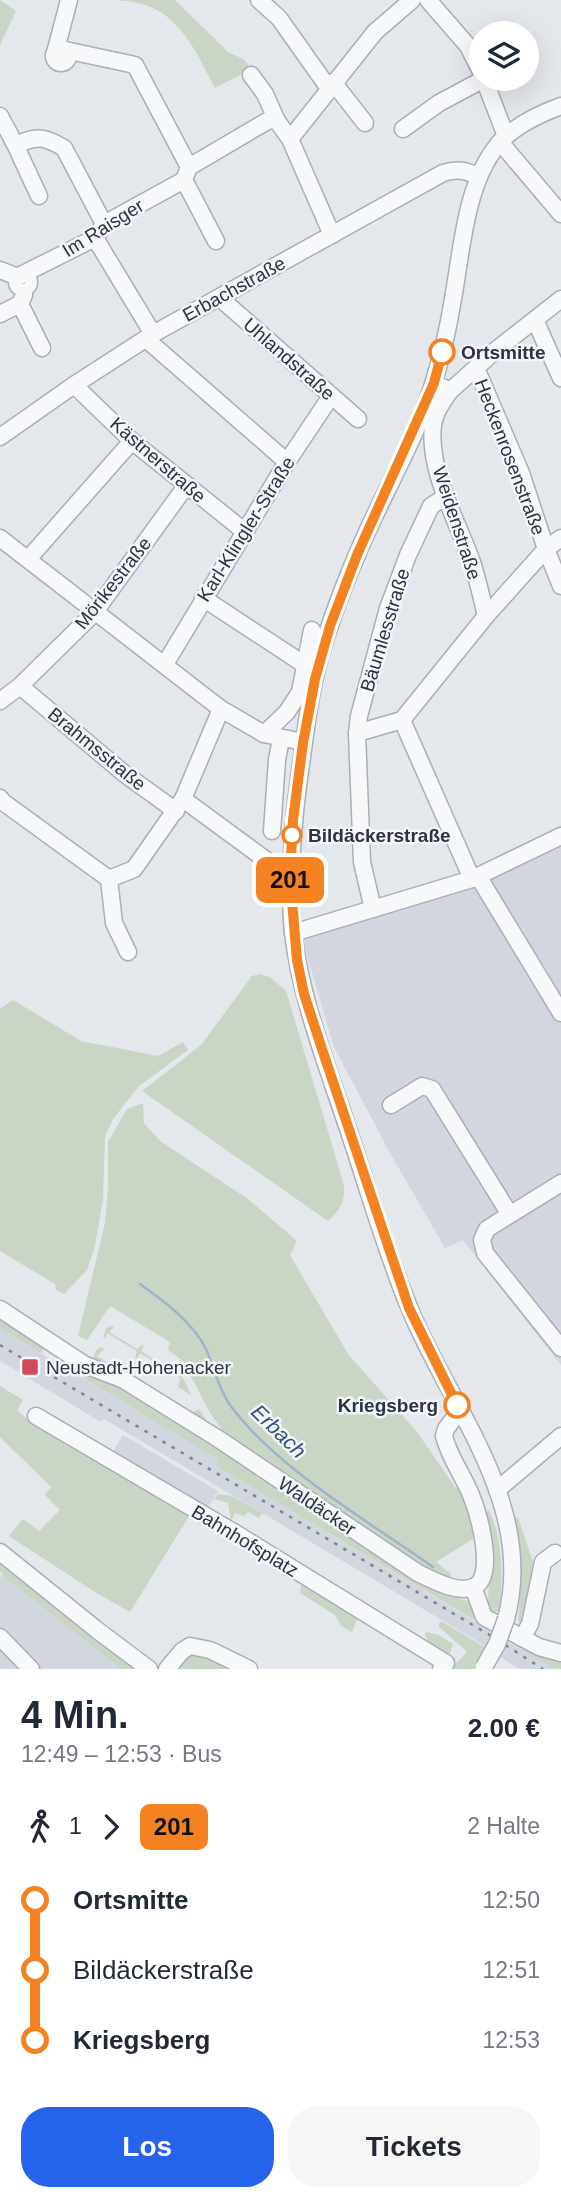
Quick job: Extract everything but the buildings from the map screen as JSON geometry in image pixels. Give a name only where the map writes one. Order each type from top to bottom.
[{"type":"street","points":[[69,0],[60,52],[135,65],[216,241]]},
{"type":"street","points":[[259,0],[279,18],[365,123]]},
{"type":"street","points":[[290,139],[375,32],[412,0]]},
{"type":"street","points":[[428,0],[469,48]]},
{"type":"street","points":[[251,75],[290,139],[332,235]]},
{"type":"street","points":[[403,129],[439,103],[469,87]]},
{"type":"street","points":[[488,91],[503,139],[561,214]]},
{"type":"street","points":[[484,1668],[497,1644],[511,1597],[512,1564],[506,1521],[478,1444],[422,1338],[400,1284],[304,994],[293,933],[290,862],[303,743],[315,679],[337,604],[434,383],[449,323],[462,242],[479,176],[503,139],[528,121],[561,106]]},
{"type":"street","points":[[0,116],[20,149],[40,196]]},
{"type":"street","name":"Im Raisger","points":[[22,279],[95,238],[104,223],[269,120],[277,121]]},
{"type":"street","points":[[20,149],[36,137],[64,148],[104,223]]},
{"type":"street","name":"Erbachstraße","points":[[0,437],[149,337],[443,173],[464,170],[479,176]]},
{"type":"street","points":[[95,238],[149,337],[287,462]]},
{"type":"street","points":[[0,270],[22,279],[20,304],[42,348]]},
{"type":"street","name":"Uhlandstraße","points":[[220,298],[358,419]]},
{"type":"street","name":"Weidenstraße","points":[[486,616],[470,556],[445,497],[437,464],[434,418],[450,391],[561,299]]},
{"type":"street","points":[[0,314],[20,304]]},
{"type":"street","points":[[535,320],[561,378]]},
{"type":"street","name":"Heckenrosenstraße","points":[[475,368],[521,473],[561,586]]},
{"type":"street","points":[[434,383],[450,391]]},
{"type":"street","name":"Kästnerstraße","points":[[74,385],[132,440],[244,531]]},
{"type":"street","name":"Karl-Klingler-Straße","points":[[165,664],[244,531],[331,396]]},
{"type":"street","points":[[29,558],[132,440]]},
{"type":"street","name":"Mörikestraße","points":[[0,701],[20,686],[94,613],[186,486]]},
{"type":"street","name":"Bäumlesstraße","points":[[373,909],[362,862],[357,733],[359,716],[388,608],[408,555],[431,506],[445,497]]},
{"type":"street","points":[[0,538],[221,709],[264,734],[303,743]]},
{"type":"street","points":[[357,733],[402,720],[486,616],[546,549],[561,538]]},
{"type":"street","points":[[203,598],[305,666]]},
{"type":"street","points":[[264,734],[287,712],[300,692],[312,630]]},
{"type":"street","name":"Brahmsstraße","points":[[20,686],[126,775],[180,805],[266,860]]},
{"type":"street","points":[[109,879],[134,869],[180,805],[221,709]]},
{"type":"street","points":[[402,720],[475,877],[561,1013]]},
{"type":"street","points":[[272,831],[281,739]]},
{"type":"street","points":[[0,798],[109,879],[114,923],[128,952]]},
{"type":"street","points":[[293,933],[475,877],[561,836]]},
{"type":"street","points":[[391,1105],[422,1086],[432,1089],[509,1213]]},
{"type":"street","points":[[561,1183],[509,1213],[487,1229],[482,1240],[485,1253],[561,1348]]},
{"type":"street","name":"Waldäcker","points":[[0,1309],[85,1365],[122,1379],[158,1401],[418,1573],[443,1584],[460,1588],[474,1587]]},
{"type":"street","points":[[460,1410],[444,1436],[471,1495],[479,1520],[485,1570],[480,1582],[474,1587],[484,1617],[539,1647],[561,1653]]},
{"type":"street","name":"Bahnhofsplatz","points":[[36,1416],[235,1532],[446,1662],[441,1669]]},
{"type":"street","points":[[496,1490],[561,1436]]},
{"type":"street","points":[[0,1552],[149,1669]]},
{"type":"street","points":[[522,1638],[530,1624],[543,1562],[555,1553]]},
{"type":"street","points":[[0,1637],[31,1669]]},
{"type":"street","points":[[167,1669],[181,1651],[190,1646],[210,1650],[249,1669]]},
{"type":"shaded area","points":[[561,825],[561,1365],[463,1240],[445,1248],[390,1153],[334,1047],[301,935],[367,907],[473,869]]},
{"type":"shaded area","points":[[0,1329],[220,1460],[216,1466],[554,1669],[519,1669],[480,1643],[104,1419],[101,1422],[0,1361]]},
{"type":"shaded area","points":[[123,1435],[218,1491],[207,1509],[111,1455]]},
{"type":"shaded area","points":[[0,1575],[4,1577],[121,1669],[0,1669]]},
{"type":"green space","points":[[0,0],[16,11],[0,45]]},
{"type":"green space","points":[[115,0],[175,0],[228,52],[243,59],[252,69],[215,88],[195,50],[168,17],[142,4]]},
{"type":"green space","points":[[260,974],[270,977],[286,991],[344,1185],[341,1205],[328,1221],[142,1091],[201,1045],[252,976]]},
{"type":"green space","points":[[13,1000],[81,1041],[158,1056],[183,1042],[188,1050],[139,1086],[113,1119],[105,1137],[103,1199],[95,1246],[87,1270],[64,1294],[56,1290],[55,1284],[0,1251],[0,1009]]},
{"type":"green space","points":[[143,1103],[144,1123],[160,1141],[248,1199],[297,1241],[290,1255],[348,1354],[417,1432],[455,1487],[462,1491],[476,1537],[436,1562],[451,1574],[449,1582],[416,1569],[233,1444],[210,1413],[183,1361],[168,1350],[170,1342],[110,1306],[87,1340],[78,1336],[105,1223],[108,1142],[127,1109]]},
{"type":"green space","points":[[0,1320],[45,1347],[41,1353],[0,1329]]},
{"type":"green space","points":[[114,1327],[109,1332],[137,1349],[144,1346],[141,1351],[167,1368],[174,1364],[178,1367],[191,1395],[178,1387],[180,1378],[140,1353],[137,1359],[135,1358],[137,1351],[107,1333],[105,1339],[103,1337],[106,1328]]},
{"type":"green space","points":[[97,1349],[104,1349],[97,1356],[189,1414],[199,1409],[210,1426],[92,1360]]},
{"type":"green space","points":[[91,1370],[112,1379],[436,1586],[457,1598],[469,1601],[477,1613],[474,1620],[216,1466],[219,1460],[83,1378]]},
{"type":"green space","points":[[0,1386],[23,1400],[17,1410],[31,1423],[191,1513],[130,1612],[9,1536],[23,1519],[39,1531],[60,1510],[45,1495],[51,1487],[0,1437]]},
{"type":"green space","points":[[218,1494],[232,1496],[262,1513],[259,1518],[248,1512],[244,1516],[235,1513],[231,1521],[228,1503],[214,1499]]},
{"type":"green space","points":[[489,1510],[501,1559],[500,1611],[494,1612],[487,1609],[492,1554],[483,1514]]},
{"type":"green space","points":[[518,1517],[533,1562],[534,1574],[523,1626],[518,1620],[520,1569],[512,1518]]},
{"type":"green space","points":[[0,1560],[143,1669],[121,1669],[4,1577],[0,1571]]},
{"type":"green space","points":[[304,1584],[359,1615],[352,1632],[341,1626],[335,1615],[300,1593]]},
{"type":"green space","points":[[441,1621],[486,1648],[475,1669],[451,1669],[467,1652],[438,1626]]},
{"type":"green space","points":[[426,1632],[439,1635],[453,1644],[450,1653],[434,1648]]},
{"type":"green space","points":[[523,1645],[561,1656],[561,1669],[554,1669],[521,1649]]},
{"type":"green space","points":[[195,1652],[236,1669],[175,1669],[177,1664]]},
{"type":"waterway","name":"Erbach","points":[[140,1284],[168,1305],[194,1331],[207,1351],[230,1405],[272,1451],[325,1493],[433,1567]]},
{"type":"railway","points":[[0,1345],[543,1669]]},
{"type":"bus line","name":"201","points":[[442,352],[434,383],[379,503],[330,626],[315,679],[303,743],[293,820],[290,877],[293,933],[304,994],[409,1308],[457,1405]]},
{"type":"place","name":"Ortsmitte","points":[[442,352]]},
{"type":"place","name":"Bildäckerstraße","points":[[292,835]]},
{"type":"place","name":"Neustadt-Hohenacker","points":[[30,1367]]},
{"type":"place","name":"Kriegsberg","points":[[457,1405]]}]
